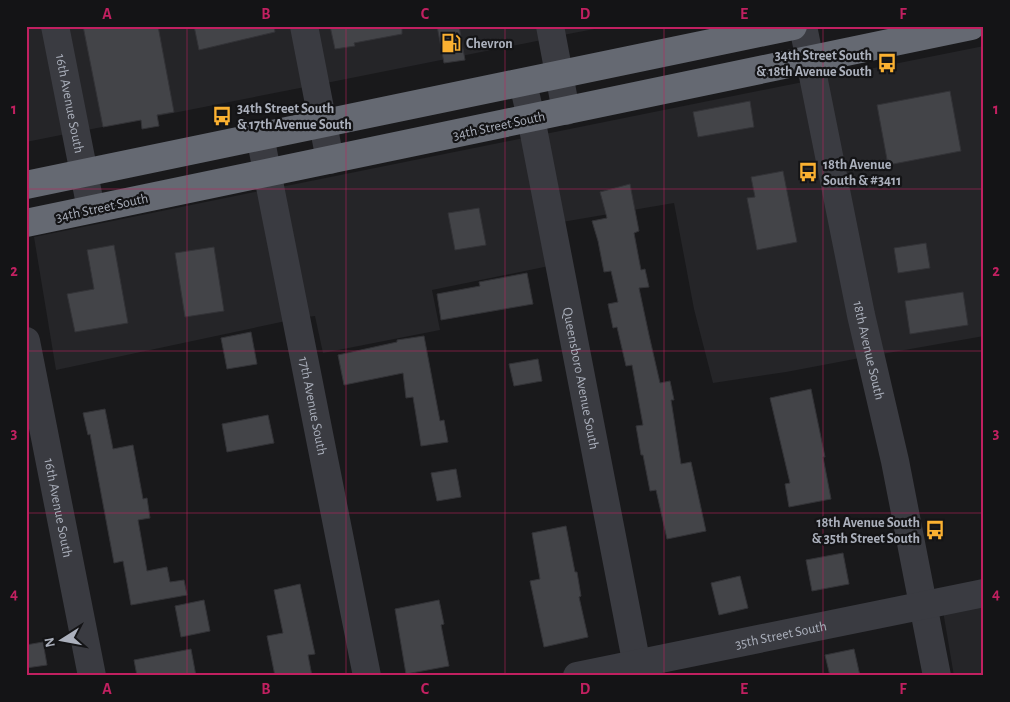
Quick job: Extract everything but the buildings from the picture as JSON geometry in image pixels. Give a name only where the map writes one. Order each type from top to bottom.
[{"type":"highway","points":[[26,185],[793,26]]},
{"type":"highway","name":"34th Street South","points":[[26,222],[810,61],[971,26]]},
{"type":"street","name":"16th Avenue South","points":[[55,26],[91,210]]},
{"type":"street","points":[[304,26],[330,160]]},
{"type":"street","points":[[550,26],[566,111]]},
{"type":"street","name":"18th Avenue South","points":[[803,26],[862,315],[895,461],[937,676]]},
{"type":"street","name":"Queensboro Avenue South","points":[[523,83],[638,670]]},
{"type":"street","name":"17th Avenue South","points":[[260,136],[367,676]]},
{"type":"street","name":"16th Avenue South","points":[[26,341],[92,676]]},
{"type":"street","name":"35th Street South","points":[[577,676],[638,670],[984,594]]},
{"type":"shaded area","points":[[26,26],[44,26],[66,134],[26,142]]},
{"type":"shaded area","points":[[66,26],[293,26],[305,87],[87,130]]},
{"type":"shaded area","points":[[315,26],[539,26],[542,40],[326,83]]},
{"type":"shaded area","points":[[561,26],[610,26],[563,35]]},
{"type":"shaded area","points":[[984,46],[984,336],[882,354],[824,78]]},
{"type":"shaded area","points":[[803,82],[860,358],[713,383],[694,309],[674,203],[562,222],[545,134]]},
{"type":"shaded area","points":[[524,138],[549,266],[432,290],[440,330],[323,353],[315,316],[307,317],[281,187]]},
{"type":"shaded area","points":[[260,191],[286,321],[56,370],[34,237]]},
{"type":"shaded area","points":[[984,603],[984,676],[954,676],[943,611]]},
{"type":"place","name":"Chevron","points":[[451,43]]},
{"type":"place","name":"34th Street South & 18th Avenue South","points":[[887,63]]},
{"type":"place","name":"34th Street South & 17th Avenue South","points":[[222,116]]},
{"type":"place","name":"18th Avenue South & #3411","points":[[808,172]]},
{"type":"place","name":"18th Avenue South & 35th Street South","points":[[935,530]]}]
